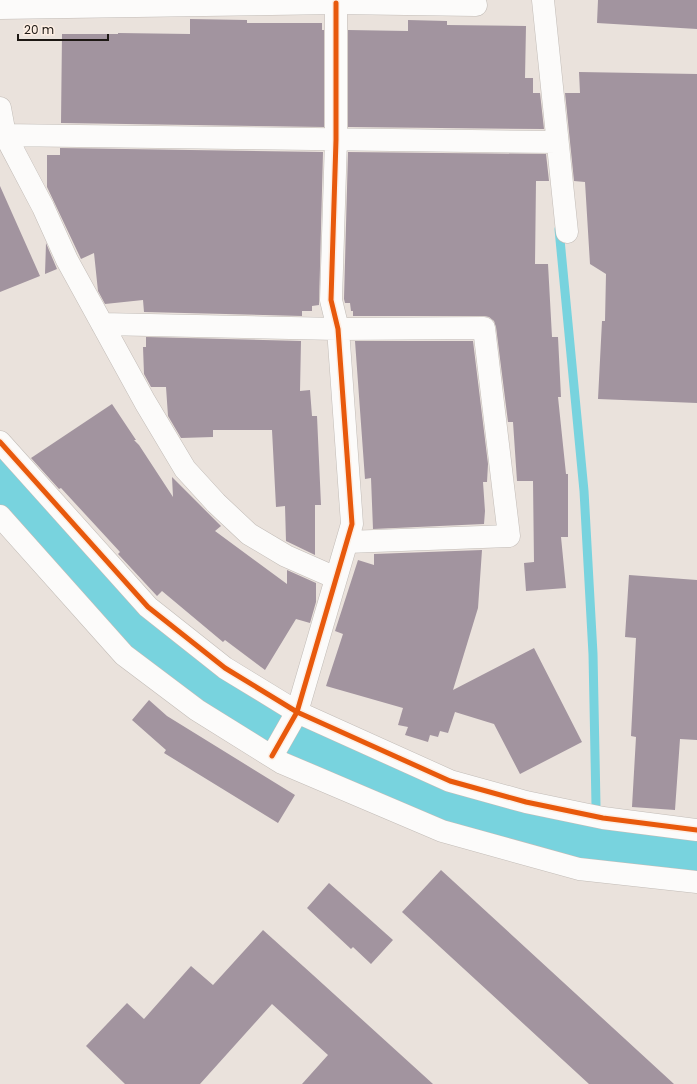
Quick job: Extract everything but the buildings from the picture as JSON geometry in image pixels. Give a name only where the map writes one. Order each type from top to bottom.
[{"type":"street","points":[[543,0],[554,142],[567,232]]},
{"type":"street","points":[[0,8],[336,3],[476,6]]},
{"type":"street","points":[[274,752],[293,719],[352,524],[338,329],[331,300],[336,140],[336,3]]},
{"type":"street","points":[[0,108],[3,135],[43,207],[67,260],[145,402],[185,469],[216,503],[249,534],[286,556],[336,578]]},
{"type":"street","points":[[3,135],[554,142]]},
{"type":"street","points":[[102,324],[338,329],[484,328],[509,536],[346,542]]},
{"type":"street","points":[[0,442],[148,607],[225,668],[293,719],[450,780],[526,802],[603,818],[697,830]]},
{"type":"street","points":[[0,516],[124,654],[197,710],[274,752],[282,763],[442,831],[579,869],[697,882]]},
{"type":"waterway","points":[[559,229],[584,491],[593,654],[596,805]]},
{"type":"waterway","points":[[0,481],[125,623],[199,684],[267,729],[378,780],[465,814],[577,843],[678,856],[697,857]]},
{"type":"waterway","points":[[577,843],[582,833]]},
{"type":"cycle path","points":[[272,756],[297,712],[352,524],[338,329],[331,300],[336,140],[336,3]]},
{"type":"cycle path","points":[[0,442],[148,607],[225,668],[297,712],[450,781],[526,802],[603,818],[697,830]]}]
